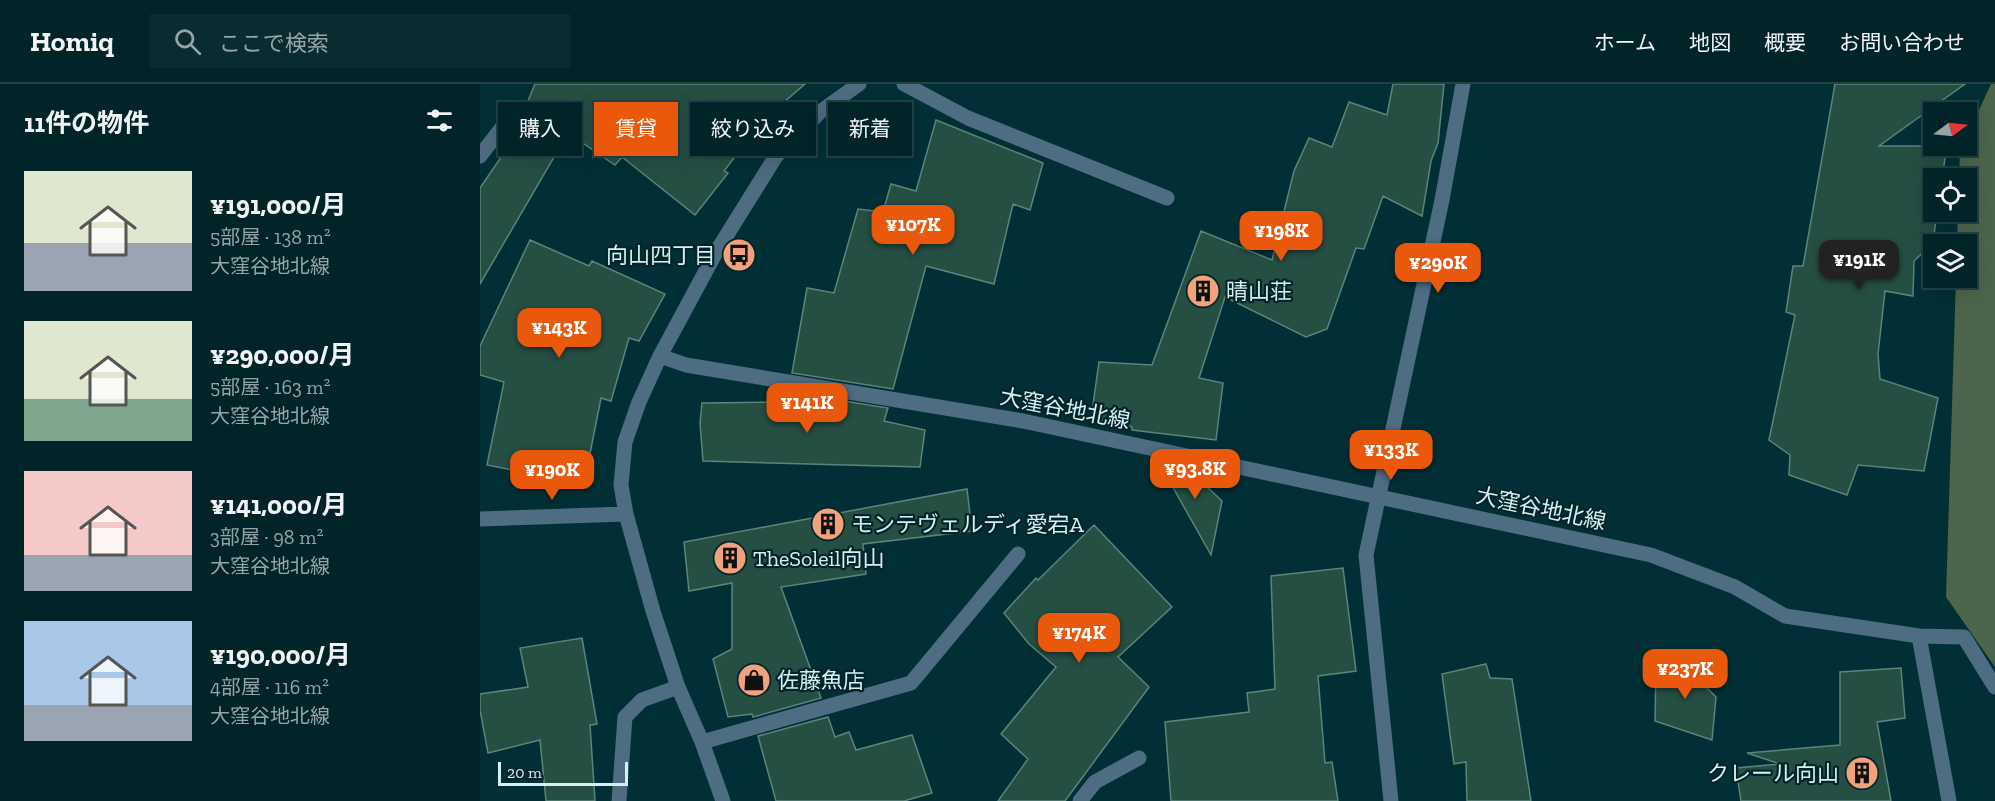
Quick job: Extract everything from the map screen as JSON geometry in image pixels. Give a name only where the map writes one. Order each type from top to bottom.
[{"type":"street","points":[[904,84],[968,118],[1167,198]]},
{"type":"street","points":[[1391,801],[1366,555],[1442,200],[1463,84]]},
{"type":"street","points":[[723,801],[702,742],[678,687],[626,514],[621,485],[625,442],[639,402],[660,356],[715,254],[776,156],[848,87]]},
{"type":"street","points":[[480,156],[498,133]]},
{"type":"street","name":"大窪谷地北線","points":[[660,356],[686,364],[1023,421],[1651,555],[1735,587],[1785,616],[1919,636],[1964,638],[1995,687]]},
{"type":"street","points":[[480,519],[626,514]]},
{"type":"street","points":[[702,742],[911,683],[1018,554]]},
{"type":"street","points":[[1919,636],[1949,801]]},
{"type":"street","points":[[621,799],[625,717],[642,700],[678,687]]},
{"type":"street","points":[[1080,801],[1095,782],[1139,758]]},
{"type":"green space","points":[[1991,84],[1995,84],[1995,667],[1946,597],[1956,288],[1977,288],[1977,234],[1957,234],[1958,222],[1977,222],[1977,168],[1959,168],[1960,156],[1977,156],[1977,114]]},
{"type":"building","points":[[535,84],[805,84],[784,102],[690,102],[690,156],[735,156],[724,171],[728,173],[695,215],[622,157],[615,165],[602,156],[678,156],[678,102],[594,102],[594,151],[582,143],[582,102],[528,102]]},
{"type":"building","points":[[1393,84],[1444,84],[1438,143],[1431,161],[1422,216],[1383,196],[1364,249],[1356,248],[1327,329],[1306,337],[1225,297],[1199,378],[1223,383],[1216,440],[1132,430],[1132,427],[1091,419],[1099,362],[1152,365],[1201,231],[1272,260],[1294,171],[1309,138],[1332,147],[1349,102],[1387,115]]},
{"type":"building","points":[[1835,84],[1965,84],[1940,102],[1923,102],[1923,114],[1879,146],[1923,146],[1923,156],[1945,156],[1944,168],[1923,168],[1923,222],[1936,222],[1934,234],[1923,234],[1923,252],[1914,261],[1913,296],[1885,291],[1878,354],[1880,379],[1938,398],[1924,471],[1858,465],[1847,495],[1789,475],[1790,455],[1769,440],[1795,315],[1786,312],[1793,266],[1803,266]]},
{"type":"building","points":[[936,120],[1043,163],[1030,210],[1013,204],[994,284],[926,266],[893,389],[792,373],[807,288],[834,293],[858,209],[883,212],[891,184],[916,191]]},
{"type":"building","points":[[502,156],[555,156],[480,284],[480,188]]},
{"type":"building","points":[[530,240],[589,266],[592,261],[665,294],[639,341],[629,338],[611,401],[601,398],[584,484],[487,465],[504,382],[480,375],[480,346]]},
{"type":"building","points":[[788,392],[888,408],[884,421],[925,430],[920,467],[703,461],[700,423],[702,403],[786,403]]},
{"type":"building","points":[[1157,459],[1184,465],[1222,501],[1211,555]]},
{"type":"building","points":[[967,489],[972,531],[863,544],[866,574],[781,587],[821,698],[753,717],[752,714],[728,717],[713,659],[732,649],[732,583],[689,591],[684,542]]},
{"type":"building","points":[[1094,525],[1172,607],[1118,657],[1149,687],[1065,801],[998,801],[1028,759],[1001,734],[1056,667],[1029,644],[1004,613],[1036,578],[1038,580]]},
{"type":"building","points":[[1343,568],[1356,671],[1318,676],[1325,763],[1332,762],[1338,801],[1171,801],[1165,722],[1249,712],[1247,693],[1275,689],[1271,576]]},
{"type":"building","points":[[582,638],[597,724],[590,725],[595,801],[546,801],[540,740],[488,753],[480,710],[480,694],[528,687],[520,648]]},
{"type":"building","points":[[1656,663],[1708,669],[1706,687],[1716,697],[1712,740],[1655,721]]},
{"type":"building","points":[[1486,664],[1490,678],[1512,679],[1531,801],[1467,801],[1466,762],[1454,764],[1442,674]]},
{"type":"building","points":[[1901,668],[1905,718],[1877,722],[1891,801],[1741,801],[1736,768],[1780,764],[1747,753],[1840,745],[1840,672]]},
{"type":"building","points":[[828,717],[835,737],[849,732],[856,750],[912,735],[932,793],[904,801],[776,801],[758,736]]},
{"type":"place","name":"向山四丁目","points":[[739,255]]},
{"type":"place","name":"晴山荘","points":[[1203,291]]},
{"type":"place","name":"モンテヴェルディ愛宕A","points":[[828,524]]},
{"type":"place","name":"TheSoleil向山","points":[[730,558]]},
{"type":"place","name":"佐藤魚店","points":[[754,680]]},
{"type":"place","name":"クレール向山","points":[[1862,773]]}]
